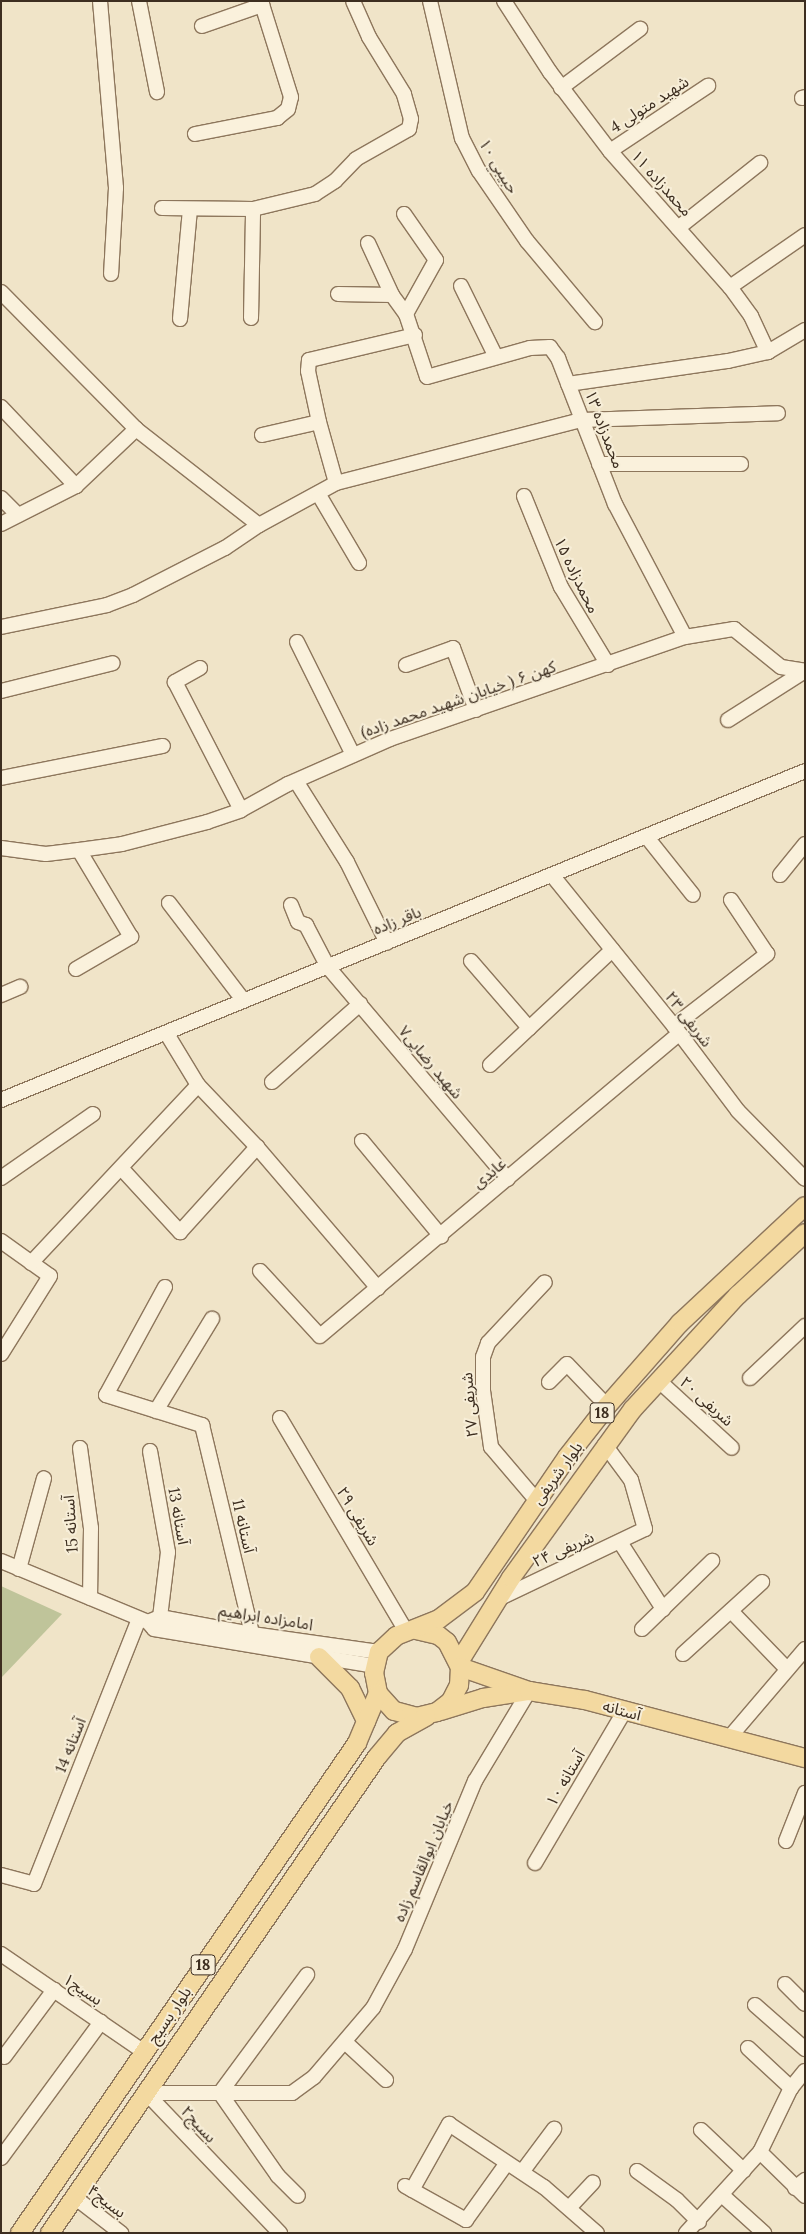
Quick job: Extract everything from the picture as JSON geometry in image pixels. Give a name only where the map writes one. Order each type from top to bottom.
[{"type":"main road","name":"بلوار شریفی","points":[[411,1631],[452,1611],[468,1598],[607,1406],[680,1323],[805,1206]]},
{"type":"main road","name":"بلوار شریفی","points":[[460,1665],[492,1606],[605,1444],[658,1380],[738,1295],[805,1233]]},
{"type":"main road","points":[[468,1598],[466,1608],[468,1616],[476,1618],[492,1606]]},
{"type":"main road","name":"18","points":[[377,1659],[386,1643],[411,1631]]},
{"type":"main road","points":[[411,1631],[438,1635],[454,1651],[460,1665],[529,1691]]},
{"type":"main road","points":[[319,1657],[350,1688],[366,1721]]},
{"type":"main road","points":[[377,1659],[378,1693],[385,1703],[400,1713],[417,1717],[433,1713]]},
{"type":"main road","name":"18","points":[[433,1713],[451,1701],[459,1685],[460,1665]]},
{"type":"main road","name":"آستانه","points":[[433,1713],[483,1698],[529,1691],[625,1710],[805,1758]]},
{"type":"main road","name":"بلوار بسیج","points":[[20,2233],[357,1743],[378,1693]]},
{"type":"main road","name":"بلوار بسیج","points":[[50,2233],[73,2196],[377,1757],[397,1733],[433,1713]]},
{"type":"street","points":[[100,1],[116,188],[111,274]]},
{"type":"street","points":[[138,1],[157,92]]},
{"type":"street","points":[[162,208],[253,209],[315,194],[335,181],[356,159],[409,129],[411,118],[404,94],[369,37],[353,1]]},
{"type":"street","name":"حبيبي ١٠","points":[[430,1],[462,138],[479,171],[522,234],[595,322]]},
{"type":"street","name":"محمدزاده ۱۱","points":[[504,1],[561,88],[610,151],[730,287],[751,316],[768,352]]},
{"type":"street","points":[[195,134],[277,118],[288,109],[291,97],[262,3],[202,26]]},
{"type":"street","points":[[561,88],[640,30]]},
{"type":"street","name":"شهید متولی 4","points":[[610,151],[708,86]]},
{"type":"street","points":[[678,228],[760,163]]},
{"type":"street","points":[[180,319],[190,209]]},
{"type":"street","points":[[251,318],[253,209]]},
{"type":"street","points":[[404,214],[436,260],[406,314]]},
{"type":"street","points":[[730,287],[805,235]]},
{"type":"street","points":[[336,483],[319,422],[308,371],[309,360],[415,335],[406,314],[392,295],[368,243]]},
{"type":"street","points":[[461,286],[496,357]]},
{"type":"street","points":[[1,292],[136,429],[259,525]]},
{"type":"street","points":[[338,294],[392,295]]},
{"type":"street","points":[[568,384],[728,361],[768,352],[805,330]]},
{"type":"street","name":"محمدزاده ۱۳","points":[[415,335],[427,376],[530,348],[550,347],[568,384],[615,504],[685,637]]},
{"type":"street","points":[[1,407],[76,486]]},
{"type":"street","points":[[1,628],[107,605],[133,595],[225,548],[259,525],[319,495],[336,483],[582,420],[778,413]]},
{"type":"street","points":[[262,435],[319,422]]},
{"type":"street","points":[[1,524],[76,486],[136,429]]},
{"type":"street","points":[[599,464],[741,464]]},
{"type":"street","points":[[319,495],[359,563]]},
{"type":"street","name":"محمدزاده ۱۵","points":[[524,496],[561,587],[608,664]]},
{"type":"street","points":[[1,498],[18,515]]},
{"type":"street","name":"کهن ۶ ( خیابان شهید محمد زاده)","points":[[1,848],[46,854],[122,844],[241,810],[296,781],[390,739],[685,637],[734,629],[781,667],[805,671]]},
{"type":"street","points":[[297,642],[353,755]]},
{"type":"street","points":[[406,665],[453,648],[476,710]]},
{"type":"street","points":[[1,691],[113,663]]},
{"type":"street","points":[[200,668],[175,682],[241,810]]},
{"type":"street","points":[[728,720],[805,671]]},
{"type":"street","points":[[1,778],[163,746]]},
{"type":"street","name":"باقر زاده","points":[[1,1100],[167,1034],[805,771]]},
{"type":"street","points":[[296,781],[347,862],[387,943]]},
{"type":"street","points":[[646,836],[693,895]]},
{"type":"street","points":[[780,875],[805,844]]},
{"type":"street","points":[[76,969],[131,937],[80,850]]},
{"type":"street","name":"شریفی ۲۳","points":[[552,875],[738,1111],[805,1179]]},
{"type":"street","name":"عابدی","points":[[260,1271],[320,1336],[508,1180],[676,1030],[767,954],[731,900]]},
{"type":"street","points":[[169,903],[244,1001]]},
{"type":"street","name":"شهید رضایی۷","points":[[291,905],[298,922],[306,925],[328,967],[508,1180]]},
{"type":"street","points":[[490,1065],[612,950]]},
{"type":"street","points":[[471,960],[529,1028]]},
{"type":"street","points":[[1,994],[20,987]]},
{"type":"street","points":[[272,1082],[360,1004]]},
{"type":"street","points":[[167,1034],[198,1084],[257,1147],[378,1288]]},
{"type":"street","points":[[32,1263],[122,1169],[198,1084]]},
{"type":"street","points":[[1,1178],[93,1114]]},
{"type":"street","points":[[362,1141],[440,1236]]},
{"type":"street","points":[[122,1169],[180,1232],[257,1147]]},
{"type":"street","points":[[1,1241],[50,1276],[6,1334],[1,1354]]},
{"type":"street","name":"شریفی ۲۷","points":[[537,1501],[491,1447],[483,1391],[483,1357],[488,1343],[545,1282]]},
{"type":"street","points":[[165,1287],[106,1395],[156,1411],[212,1319]]},
{"type":"street","points":[[750,1378],[805,1326]]},
{"type":"street","points":[[549,1382],[567,1364],[607,1406]]},
{"type":"street","name":"شریفی ۲۰","points":[[658,1380],[732,1448]]},
{"type":"street","name":"آستانه 11","points":[[156,1411],[202,1425],[252,1634]]},
{"type":"street","name":"شریفی ۲۹","points":[[280,1418],[411,1631]]},
{"type":"street","name":"شریفی ۲۴","points":[[492,1606],[645,1529],[631,1480],[605,1444]]},
{"type":"street","name":"آستانه 15","points":[[80,1448],[91,1528],[90,1598]]},
{"type":"street","name":"آستانه 13","points":[[149,1619],[168,1552],[150,1451]]},
{"type":"street","points":[[19,1569],[44,1478]]},
{"type":"street","points":[[620,1542],[663,1609]]},
{"type":"street","points":[[642,1629],[712,1561]]},
{"type":"street","name":"امامزاده ابراهیم","points":[[1,1562],[90,1598],[149,1619],[252,1634],[377,1659]]},
{"type":"street","points":[[683,1654],[762,1582]]},
{"type":"street","points":[[731,1612],[787,1669]]},
{"type":"street","name":"امامزاده ابراهیم","points":[[149,1619],[154,1629],[319,1657],[377,1659]]},
{"type":"street","name":"آستانه 14","points":[[1,1875],[34,1884],[149,1619]]},
{"type":"street","points":[[729,1738],[805,1649]]},
{"type":"street","name":"خیابان ابوالقاسم زاده","points":[[220,2093],[292,2093],[314,2077],[373,2008],[405,1949],[475,1781],[529,1691]]},
{"type":"street","name":"آستانه ۱۰","points":[[535,1863],[625,1710]]},
{"type":"street","points":[[786,1841],[805,1793]]},
{"type":"street","name":"بسیج۱","points":[[1,1954],[144,2052]]},
{"type":"street","points":[[298,2196],[278,2176],[220,2093],[307,1975]]},
{"type":"street","points":[[785,1984],[805,2004]]},
{"type":"street","points":[[4,2057],[54,1990]]},
{"type":"street","points":[[755,2005],[805,2049]]},
{"type":"street","points":[[1,2158],[100,2022]]},
{"type":"street","points":[[345,2042],[386,2080]]},
{"type":"street","points":[[748,2048],[791,2088]]},
{"type":"street","points":[[686,2233],[699,2222],[760,2152],[791,2088],[805,2072]]},
{"type":"street","name":"بسیج۲","points":[[146,2093],[220,2093]]},
{"type":"street","name":"بسیج۲","points":[[146,2093],[280,2233]]},
{"type":"street","points":[[507,2163],[466,2220],[409,2188],[449,2124],[522,2172],[569,2208],[597,2233]]},
{"type":"street","points":[[522,2172],[554,2129]]},
{"type":"street","points":[[701,2130],[744,2171]]},
{"type":"street","points":[[760,2152],[801,2188]]},
{"type":"street","points":[[637,2171],[677,2200],[699,2222]]},
{"type":"street","points":[[569,2208],[594,2182]]},
{"type":"street","name":"بسیج۴","points":[[73,2196],[121,2233]]},
{"type":"street","points":[[722,2196],[764,2233]]},
{"type":"green space","points":[[1,1586],[62,1614],[1,1678]]}]
